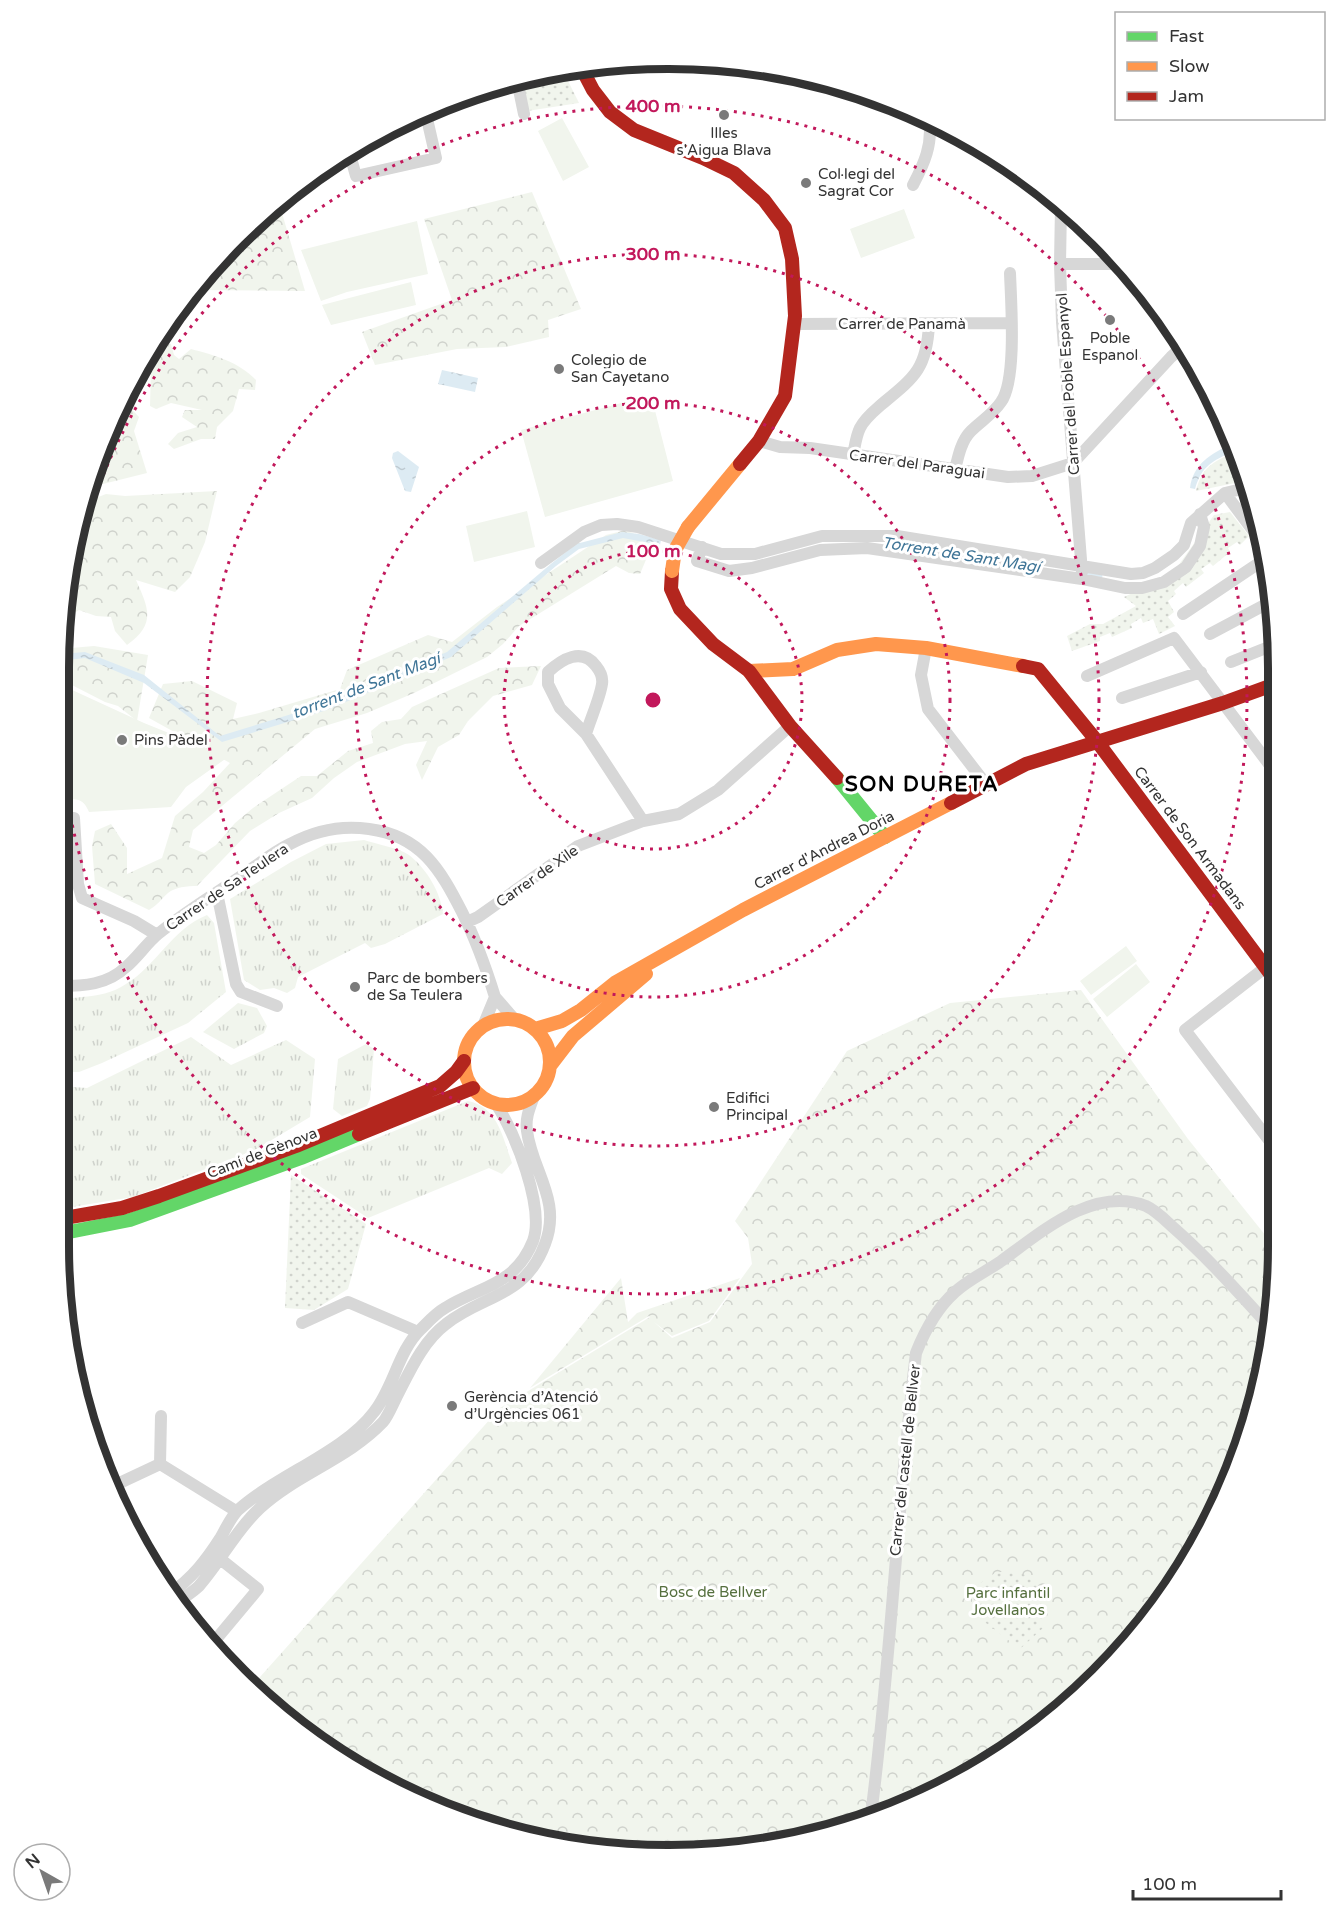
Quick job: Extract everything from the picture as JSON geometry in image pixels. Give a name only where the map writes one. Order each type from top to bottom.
[{"type":"street","points":[[585,75],[593,90],[610,112],[634,130],[734,173],[764,200],[784,228],[792,259],[794,324],[785,396],[759,441],[688,527],[675,550],[671,590],[680,609],[713,644],[749,670],[790,726],[849,791],[885,837]]},
{"type":"street","points":[[518,88],[524,114]]},
{"type":"street","points":[[351,160],[356,176],[436,158],[427,120]]},
{"type":"street","points":[[913,185],[928,152],[931,130]]},
{"type":"street","name":"Carrer del Poble Espanyol","points":[[1061,215],[1062,322],[1082,572]]},
{"type":"street","points":[[1060,264],[1110,264]]},
{"type":"street","points":[[955,470],[960,451],[969,433],[1002,402],[1009,384],[1011,365],[1010,273]]},
{"type":"street","name":"Carrer de Panamà","points":[[794,324],[1011,323]]},
{"type":"street","points":[[853,455],[860,428],[867,417],[910,381],[923,362],[928,343],[929,324]]},
{"type":"street","points":[[1073,463],[1177,351]]},
{"type":"street","name":"Carrer del Paraguai","points":[[759,441],[780,447],[810,447],[1008,477],[1032,476],[1073,463]]},
{"type":"street","points":[[541,563],[584,532],[601,525],[617,524],[638,526],[702,547],[697,561],[729,571],[752,568],[820,550],[867,548],[943,551],[1082,572],[1143,573],[1155,568],[1184,545],[1191,523],[1199,515],[1225,493],[1240,489]]},
{"type":"street","points":[[1225,493],[1251,528]]},
{"type":"street","points":[[1082,572],[1125,588],[1142,588],[1164,582],[1186,567],[1200,546],[1204,527],[1199,515]]},
{"type":"street","points":[[1183,614],[1258,564]]},
{"type":"street","points":[[1210,634],[1265,605]]},
{"type":"street","points":[[1087,676],[1174,638],[1268,763]]},
{"type":"street","name":"Carrer de Son Armadans","points":[[749,670],[793,669],[837,650],[876,644],[926,648],[1038,669],[1096,740],[1268,971]]},
{"type":"street","points":[[926,648],[921,675],[928,709],[985,783]]},
{"type":"street","points":[[1231,663],[1267,648]]},
{"type":"street","points":[[586,734],[603,682],[600,673],[589,658],[570,657],[558,663],[548,672],[548,684],[560,708],[586,734],[643,821]]},
{"type":"street","points":[[1122,698],[1201,672]]},
{"type":"street","name":"Carrer d'Andrea Doria","points":[[535,1029],[562,1021],[616,982],[743,910],[985,783],[1026,764],[1096,740],[1222,703],[1268,687]]},
{"type":"street","name":"Carrer de Xile","points":[[467,922],[478,917],[579,846],[643,821],[679,814],[718,789],[790,726]]},
{"type":"street","points":[[74,818],[78,884],[82,898],[157,934]]},
{"type":"street","name":"Carrer de Sa Teulera","points":[[69,986],[88,986],[107,980],[125,968],[157,934],[290,844],[327,831],[352,827],[384,831],[402,838],[424,854],[446,879],[488,970],[495,997],[515,1020]]},
{"type":"street","points":[[217,892],[237,984],[241,992],[277,1006]]},
{"type":"street","points":[[550,1066],[573,1036],[621,994],[688,941]]},
{"type":"street","points":[[1266,968],[1185,1030],[1268,1139]]},
{"type":"street","points":[[483,1026],[495,997]]},
{"type":"street","points":[[495,1020],[523,1021],[535,1029],[544,1039],[550,1053],[546,1082],[534,1096],[510,1105],[496,1104],[483,1098],[473,1088],[466,1075],[464,1061],[473,1036],[483,1026],[495,1020]]},
{"type":"street","name":"Camí de Gènova","points":[[69,1217],[122,1208],[296,1146],[441,1086],[464,1061]]},
{"type":"street","name":"Camí de Gènova","points":[[69,1232],[141,1216],[301,1158],[473,1088]]},
{"type":"street","points":[[184,1598],[198,1587],[247,1521],[262,1506],[353,1448],[384,1421],[429,1340],[445,1324],[462,1313],[511,1290],[530,1270],[544,1247],[549,1232],[547,1190],[527,1131],[527,1116],[534,1096]]},
{"type":"street","points":[[177,1589],[190,1579],[212,1552],[236,1511],[346,1439],[374,1413],[390,1387],[405,1352],[418,1332],[444,1308],[503,1280],[520,1263],[532,1242],[537,1218],[534,1196],[506,1118],[496,1104]]},
{"type":"street","name":"Carrer del castell de Bellver","points":[[872,1809],[915,1353],[925,1329],[938,1310],[955,1291],[1062,1218],[1093,1204],[1113,1200],[1147,1206],[1166,1221],[1195,1246],[1263,1320]]},
{"type":"street","points":[[302,1323],[348,1302],[418,1332],[435,1326],[453,1313],[462,1313]]},
{"type":"street","points":[[405,1381],[403,1375],[417,1346],[418,1332]]},
{"type":"street","points":[[160,1464],[161,1416]]},
{"type":"street","points":[[160,1464],[236,1511],[251,1508],[266,1496],[277,1496]]},
{"type":"street","points":[[118,1483],[160,1464]]},
{"type":"street","points":[[219,1558],[219,1552],[233,1530],[236,1511]]},
{"type":"street","points":[[216,1639],[258,1589],[219,1558]]},
{"type":"green space","points":[[567,78],[579,103],[527,111],[522,87]]},
{"type":"green space","points":[[562,118],[589,167],[563,181],[538,131]]},
{"type":"green space","points":[[532,192],[581,309],[548,320],[549,337],[506,347],[457,349],[375,365],[362,332],[452,300],[424,219]]},
{"type":"green space","points":[[904,209],[915,238],[861,258],[850,229]]},
{"type":"green space","points":[[281,211],[305,291],[204,290],[245,245]]},
{"type":"green space","points":[[417,221],[428,274],[347,292],[321,301],[301,250]]},
{"type":"green space","points":[[411,282],[416,305],[331,325],[322,305]]},
{"type":"green space","points":[[165,343],[171,344],[174,355],[179,359],[191,349],[242,368],[256,380],[255,390],[239,389],[233,411],[217,427],[215,439],[201,439],[174,449],[168,444],[178,433],[197,427],[182,417],[185,410],[202,410],[171,403],[156,409],[150,406],[151,367]]},
{"type":"green space","points":[[651,395],[673,481],[545,517],[521,430]]},
{"type":"green space","points":[[129,407],[139,417],[134,431],[147,473],[98,485]]},
{"type":"green space","points":[[1228,455],[1238,482],[1196,491],[1201,476]]},
{"type":"green space","points":[[217,491],[205,542],[190,577],[175,592],[136,580],[147,608],[147,616],[142,630],[127,645],[115,631],[111,617],[96,616],[79,610],[71,615],[81,552],[94,499],[106,494],[125,496]]},
{"type":"green space","points":[[527,511],[535,547],[474,562],[466,526]]},
{"type":"green space","points":[[1230,512],[1249,536],[1240,545],[1237,542],[1228,548],[1230,552],[1213,566],[1210,563],[1201,569],[1204,573],[1186,587],[1183,583],[1174,591],[1176,594],[1168,601],[1174,612],[1168,617],[1175,626],[1159,634],[1153,619],[1143,623],[1141,618],[1131,624],[1132,628],[1112,637],[1110,633],[1100,637],[1100,641],[1072,651],[1067,636],[1090,624],[1103,624],[1136,606],[1124,597],[1166,583],[1214,515]]},
{"type":"green space","points":[[626,530],[653,543],[640,574],[629,573],[616,566],[519,626],[487,657],[367,713],[315,729],[193,830],[189,847],[204,853],[216,845],[235,823],[253,808],[301,776],[317,776],[348,751],[373,743],[371,731],[382,722],[401,719],[412,707],[499,668],[541,666],[532,685],[493,696],[468,721],[459,735],[438,747],[422,780],[416,765],[427,741],[405,744],[357,762],[334,778],[312,798],[279,813],[250,831],[197,886],[181,887],[171,891],[149,910],[95,884],[92,846],[95,831],[111,824],[127,848],[127,874],[162,858],[175,816],[203,792],[230,763],[149,718],[163,684],[192,681],[237,703],[233,719],[340,689],[347,670],[428,635],[452,642],[497,607],[606,535]]},
{"type":"green space","points":[[94,646],[148,655],[137,721],[118,706],[69,684],[70,648]]},
{"type":"green space","name":"Pins Pàdel","points":[[69,689],[228,757],[186,787],[171,807],[89,812],[80,801],[69,800]]},
{"type":"green space","points":[[364,840],[399,850],[416,861],[436,890],[443,914],[385,944],[371,948],[365,943],[298,977],[295,988],[287,993],[274,988],[260,990],[244,980],[230,899],[326,844]]},
{"type":"green space","points":[[207,915],[214,923],[226,992],[188,1023],[102,1063],[79,1072],[69,1072],[69,998],[99,995],[121,987],[136,977],[195,921]]},
{"type":"green space","points":[[1126,946],[1137,961],[1091,995],[1080,981]]},
{"type":"green space","points":[[1136,964],[1150,982],[1107,1017],[1093,999]]},
{"type":"green space","name":"Bosc de Bellver","points":[[1081,990],[1188,1139],[1268,1239],[1267,1285],[1256,1362],[1248,1401],[1222,1475],[1206,1511],[1167,1579],[1119,1641],[1092,1669],[1064,1696],[1002,1744],[934,1783],[898,1799],[824,1825],[785,1833],[708,1844],[668,1845],[590,1840],[552,1833],[513,1825],[439,1799],[403,1783],[335,1744],[273,1696],[257,1680],[500,1408],[650,1317],[530,1388],[621,1278],[628,1322],[637,1313],[740,1278],[709,1321],[672,1336],[654,1322],[672,1338],[710,1322],[752,1264],[748,1238],[735,1221],[847,1051],[950,1003]]},
{"type":"green space","points":[[238,1003],[257,1008],[267,1026],[264,1033],[234,1049],[203,1032]]},
{"type":"green space","points":[[191,1037],[231,1065],[286,1040],[315,1059],[310,1117],[255,1150],[133,1197],[69,1207],[69,1087],[87,1088]]},
{"type":"green space","points":[[366,1044],[374,1049],[370,1099],[367,1106],[342,1116],[333,1109],[338,1059]]},
{"type":"green space","points":[[468,1101],[486,1110],[498,1125],[512,1163],[502,1174],[489,1168],[368,1218],[301,1174],[301,1169]]},
{"type":"green space","points":[[291,1175],[366,1224],[348,1289],[314,1310],[285,1308]]},
{"type":"green space","name":"Parc infantil Jovellanos","points":[[1011,1570],[1039,1580],[1036,1589],[1050,1594],[1040,1605],[1044,1627],[1020,1649],[986,1623],[971,1605],[976,1586],[995,1573]]},
{"type":"water","points":[[442,370],[478,378],[475,392],[438,384]]},
{"type":"water","points":[[1225,447],[1228,454],[1209,465],[1201,474],[1195,489],[1190,488],[1199,466]]},
{"type":"water","points":[[398,451],[419,467],[411,492],[405,491],[392,458],[393,453]]},
{"type":"water","points":[[622,532],[661,540],[660,545],[623,538],[579,549],[556,566],[451,657],[327,710],[222,742],[144,683],[85,658],[69,660],[69,653],[85,652],[144,675],[220,736],[321,705],[447,652],[576,544]]},
{"type":"waterway","name":"Torrent de Sant Magí","points":[[933,550],[950,553]]},
{"type":"waterway","name":"Torrent de Sant Magí","points":[[1084,573],[1101,576]]},
{"type":"traffic: fast","points":[[837,778],[885,837]]},
{"type":"traffic: fast","points":[[69,1232],[130,1220],[301,1158],[359,1134]]},
{"type":"traffic: slow","points":[[688,527],[740,464]]},
{"type":"traffic: slow","points":[[672,571],[675,550],[688,527]]},
{"type":"traffic: slow","points":[[749,671],[793,669],[837,650],[876,644],[926,648],[1023,666]]},
{"type":"traffic: slow","points":[[535,1029],[562,1021],[581,1010],[616,982],[743,910],[951,803]]},
{"type":"traffic: slow","points":[[550,1066],[573,1036],[646,974]]},
{"type":"traffic: slow","points":[[507,1019],[531,1026],[543,1038],[550,1062],[543,1086],[531,1098],[507,1105],[483,1098],[471,1086],[464,1062],[471,1038],[483,1026],[507,1019]]},
{"type":"traffic: jam","points":[[585,75],[593,90],[610,112],[634,130],[734,173],[764,200],[785,228],[792,259],[795,316],[785,396],[759,441],[740,464]]},
{"type":"traffic: jam","points":[[672,571],[671,589],[680,609],[713,644],[749,671],[790,726],[837,778]]},
{"type":"traffic: jam","points":[[1023,666],[1038,669],[1096,740],[1268,971]]},
{"type":"traffic: jam","points":[[951,803],[1026,764],[1223,703],[1268,687]]},
{"type":"traffic: jam","points":[[69,1217],[122,1208],[296,1146],[440,1086],[456,1072],[464,1061]]},
{"type":"traffic: jam","points":[[359,1134],[473,1088]]},
{"type":"place","name":"Illes s'Aigua Blava","points":[[724,115]]},
{"type":"place","name":"Col·legi del Sagrat Cor","points":[[806,183]]},
{"type":"place","name":"Poble Espanol","points":[[1110,320]]},
{"type":"place","name":"Colegio de San Cayetano","points":[[559,369]]},
{"type":"place","name":"Pins Pàdel","points":[[122,740]]},
{"type":"place","name":"Parc de bombers de Sa Teulera","points":[[355,987]]},
{"type":"place","name":"Edifici Principal","points":[[714,1107]]},
{"type":"place","name":"Gerència d’Atenció d’Urgències 061","points":[[452,1406]]},
{"type":"district","name":"SON DURETA","points":[[922,784]]},
{"type":"water label","name":"torrent de Sant Magí","points":[[366,686]]}]
